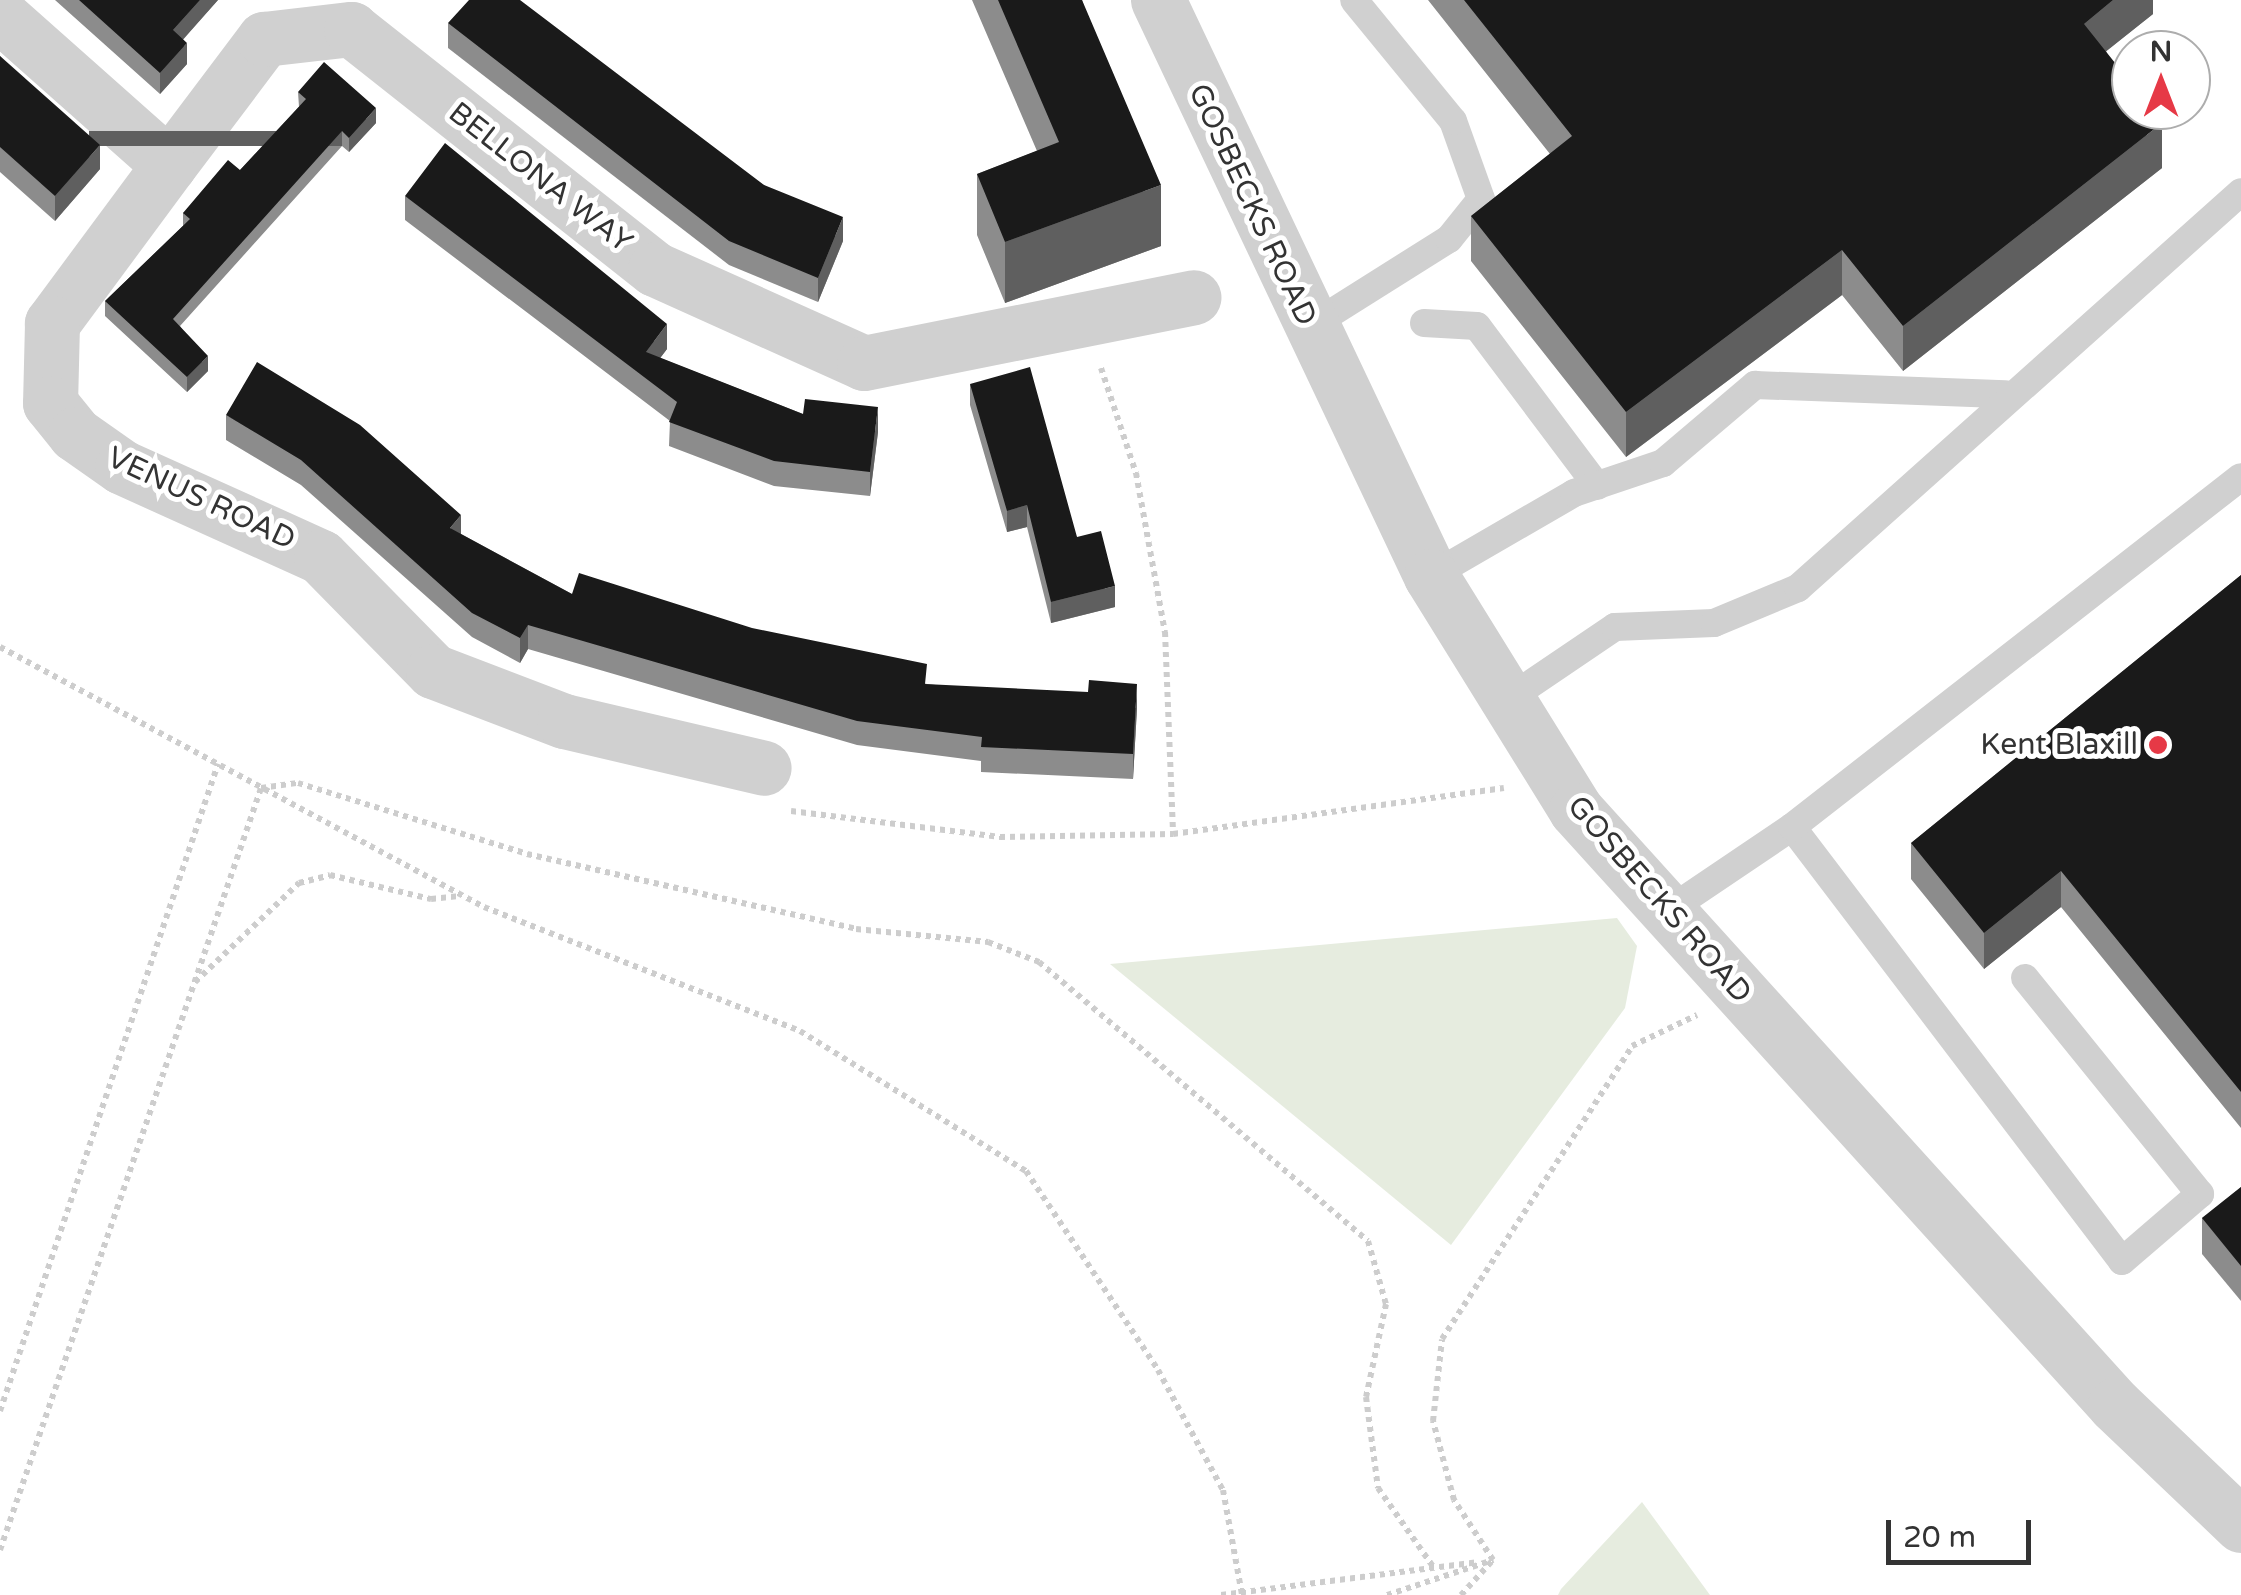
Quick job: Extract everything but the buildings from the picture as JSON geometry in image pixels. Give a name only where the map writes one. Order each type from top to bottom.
[{"type":"street","name":"GOSBECKS ROAD","points":[[1158,0],[1308,327],[1431,576],[1576,810],[2114,1405],[2241,1525]]},
{"type":"street","points":[[0,15],[169,165]]},
{"type":"street","name":"BELLONA WAY","points":[[169,165],[264,39],[351,29],[655,269],[864,363],[1193,296]]},
{"type":"street","name":"VENUS ROAD","points":[[169,165],[52,323],[50,403],[75,434],[122,467],[321,556],[433,671],[564,721],[764,768]]},
{"type":"lane","points":[[1308,327],[1449,238],[1480,199],[1453,121],[1354,0]]},
{"type":"lane","points":[[1508,700],[1615,628],[1714,624],[1798,588],[2006,394],[2241,192]]},
{"type":"lane","points":[[1424,323],[1477,326],[1597,486]]},
{"type":"lane","points":[[1431,576],[1597,486],[1663,463],[1755,385],[2006,394]]},
{"type":"lane","points":[[1669,910],[1792,827],[2241,477]]},
{"type":"lane","points":[[1792,827],[2122,1261],[2200,1194],[2025,978]]},
{"type":"path","points":[[1090,318],[1136,473],[1165,632],[1172,834]]},
{"type":"path","points":[[0,647],[462,896],[800,1031],[1026,1171],[1158,1370],[1223,1490],[1242,1594]]},
{"type":"path","points":[[764,768],[791,811],[1000,837],[1172,834],[1484,792],[1546,763]]},
{"type":"path","points":[[0,1411],[218,764]]},
{"type":"path","points":[[262,788],[298,783],[526,854],[856,929],[988,942],[1039,962],[1368,1241],[1386,1304],[1366,1397],[1378,1488],[1434,1568]]},
{"type":"path","points":[[0,1550],[262,788]]},
{"type":"path","points":[[195,982],[299,884],[330,876],[432,899],[462,896]]},
{"type":"path","points":[[1493,1560],[1454,1500],[1433,1421],[1442,1339],[1632,1046],[1740,994]]},
{"type":"path","points":[[1221,1595],[1493,1560]]},
{"type":"path","points":[[1387,1595],[1493,1560]]},
{"type":"path","points":[[1461,1595],[1493,1560]]},
{"type":"shaded area","points":[[1617,918],[1637,946],[1625,1008],[1451,1245],[1110,964]]},
{"type":"shaded area","points":[[1642,1502],[1710,1595],[1558,1595],[1561,1589]]},
{"type":"place","name":"Kent Blaxill","points":[[2158,745]]}]
